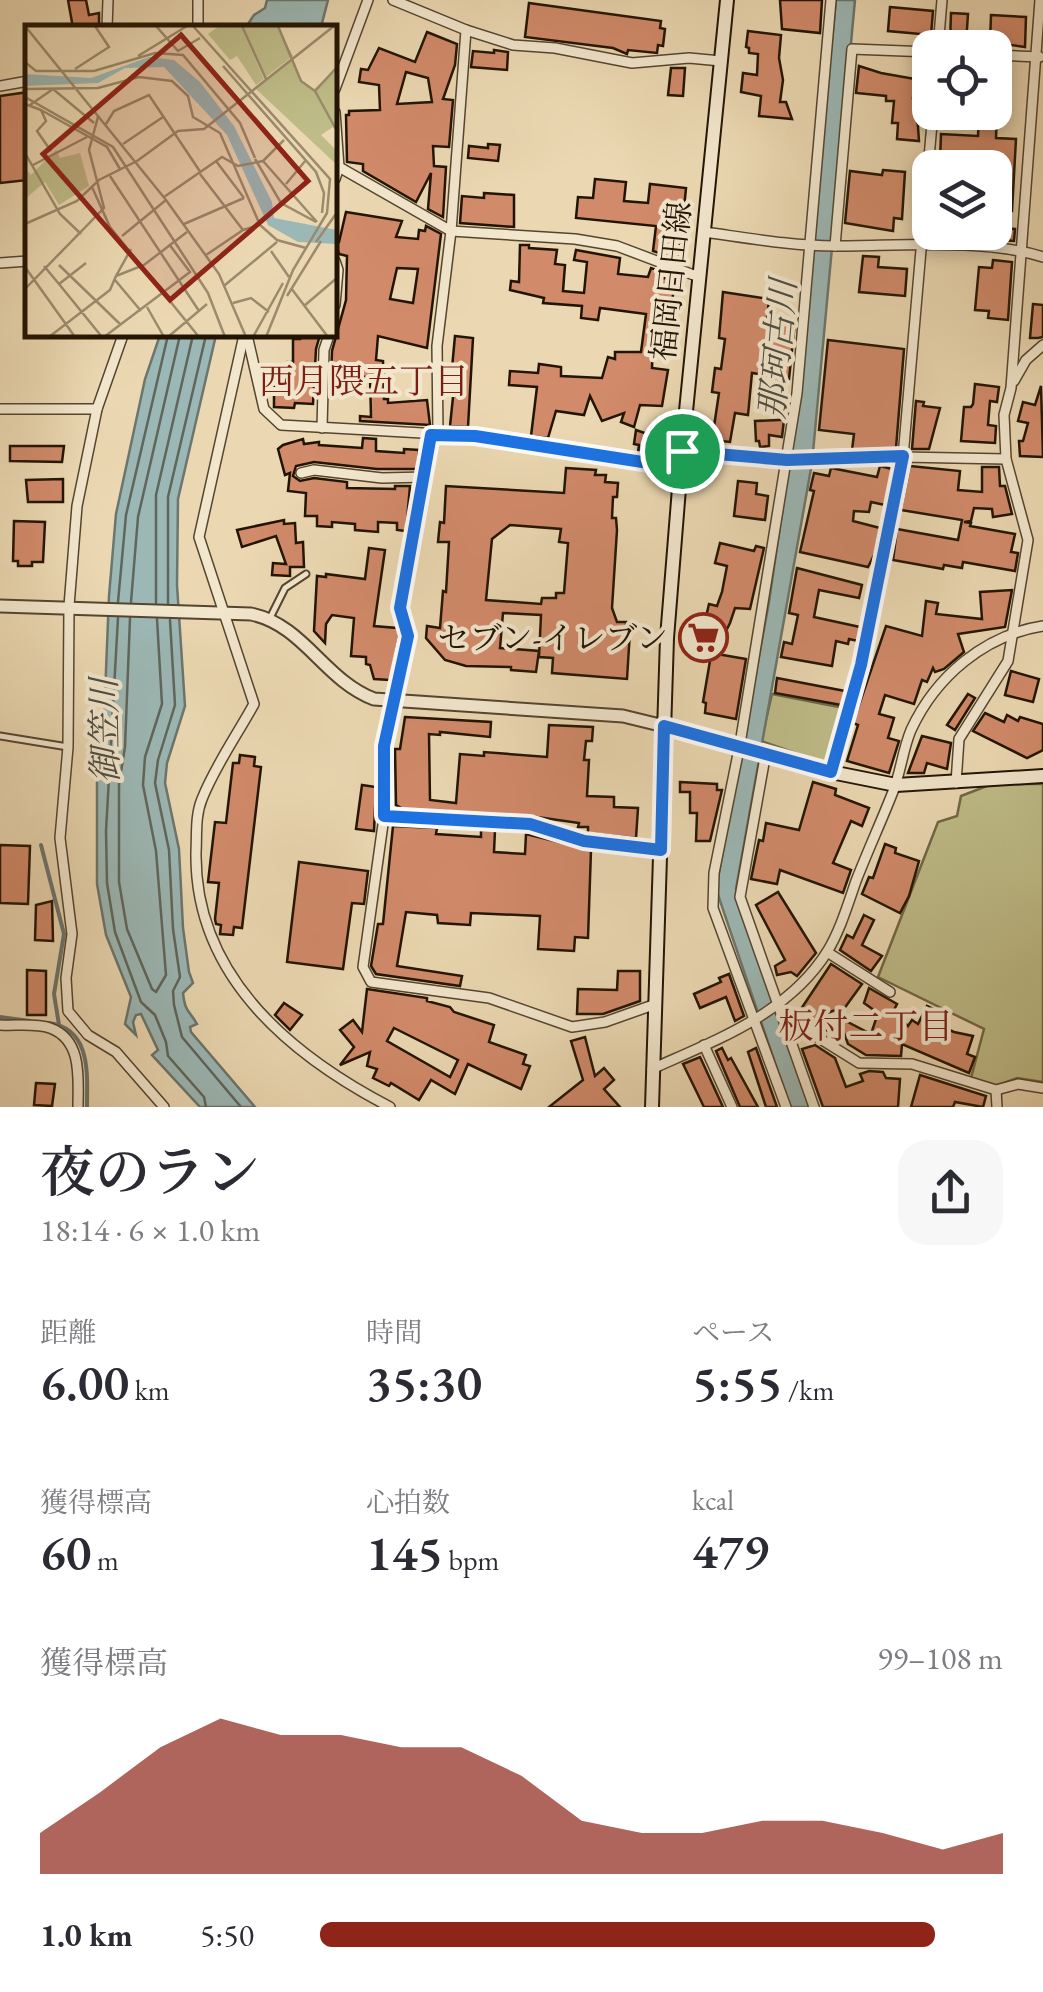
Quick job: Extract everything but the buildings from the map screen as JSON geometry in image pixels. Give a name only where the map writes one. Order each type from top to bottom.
[{"type":"main road","name":"福岡日田線","points":[[652,1107],[667,638],[727,0]]},
{"type":"main road","points":[[664,726],[896,786],[1043,776]]},
{"type":"street","points":[[107,25],[108,0]]},
{"type":"street","points":[[338,81],[368,0]]},
{"type":"street","points":[[393,0],[512,45],[555,48],[632,63],[690,58],[721,61]]},
{"type":"street","points":[[786,1107],[713,908],[714,873],[740,744],[797,393],[832,0]]},
{"type":"street","points":[[940,30],[942,0]]},
{"type":"street","points":[[956,783],[959,739],[1008,661],[1028,540],[1006,459],[1004,415],[1011,388],[1040,57],[1040,0]]},
{"type":"street","points":[[466,30],[438,346],[435,435],[400,608],[408,636],[384,746],[384,816],[363,968],[371,982],[490,998],[572,1027],[605,1022],[656,1004]]},
{"type":"street","points":[[836,246],[852,49],[912,51]]},
{"type":"street","points":[[1012,56],[1040,57]]},
{"type":"street","points":[[0,86],[25,82]]},
{"type":"street","points":[[338,167],[450,231],[575,239],[617,246],[699,277]]},
{"type":"street","points":[[704,232],[809,245],[912,245]]},
{"type":"street","points":[[831,772],[861,665],[903,456],[921,250]]},
{"type":"street","points":[[1012,250],[1043,257]]},
{"type":"street","points":[[0,263],[25,261]]},
{"type":"street","points":[[124,338],[97,409],[77,506],[68,747],[60,838],[72,934],[66,978],[68,1011],[88,1035],[116,1052],[164,1107]]},
{"type":"street","points":[[245,338],[199,537],[254,704],[202,799],[197,817],[196,886],[212,943],[232,980],[298,1047],[340,1080],[390,1107]]},
{"type":"street","points":[[247,338],[264,409],[280,425],[475,436],[681,468]]},
{"type":"street","points":[[322,428],[327,338]]},
{"type":"street","points":[[1011,388],[1026,360],[1043,345]]},
{"type":"street","points":[[0,409],[97,409]]},
{"type":"street","points":[[682,451],[787,460],[903,456],[1006,459]]},
{"type":"street","points":[[301,474],[314,470],[382,478],[426,478]]},
{"type":"street","points":[[0,606],[221,612],[270,618],[291,630],[345,684],[374,700],[623,716],[664,726]]},
{"type":"street","points":[[652,1069],[778,1006],[827,952],[896,786],[912,730],[949,673],[982,646],[1043,626]]},
{"type":"street","points":[[766,752],[740,897],[814,1107]]},
{"type":"street","points":[[384,816],[530,824],[584,841],[661,850]]},
{"type":"street","points":[[827,952],[890,992]]},
{"type":"street","points":[[778,1006],[806,1030],[859,1063],[912,1064],[996,1090],[1018,1084],[1043,1088]]},
{"type":"street","points":[[0,1025],[50,1028],[73,1046],[78,1068],[78,1107]]},
{"type":"street","points":[[704,1045],[732,1107]]},
{"type":"street","points":[[996,1090],[997,1107]]},
{"type":"lane","points":[[270,618],[285,588],[306,574]]},
{"type":"lane","points":[[0,736],[68,747]]},
{"type":"shaded area","points":[[772,694],[844,708],[828,761],[824,763],[761,741]]},
{"type":"shaded area","points":[[992,784],[1043,784],[1043,1082],[1017,1078],[996,1086],[971,1078],[984,1029],[878,977],[938,822],[957,816],[961,796]]},
{"type":"water","points":[[267,0],[328,0],[322,25],[247,25],[265,8]]},
{"type":"water","points":[[836,0],[855,0],[812,463],[736,889],[811,1107],[790,1107],[716,889],[769,602],[789,464]]},
{"type":"water","name":"御笠川","points":[[159,338],[215,338],[178,499],[177,585],[185,706],[167,763],[165,783],[179,849],[183,928],[193,983],[183,993],[186,1007],[197,1024],[190,1027],[191,1032],[255,1107],[200,1107],[152,1055],[158,1050],[141,1014],[133,1022],[136,1035],[125,1024],[131,997],[106,935],[97,884],[97,782],[103,745],[116,514],[145,379]]},
{"type":"waterway","points":[[41,845],[64,934],[54,994],[59,1025]]},
{"type":"waterway","points":[[0,1017],[30,1021]]},
{"type":"waterway","points":[[49,1023],[63,1027],[80,1044],[86,1068],[87,1107]]},
{"type":"place","name":"セブン-イレブン","points":[[703,638]]},
{"type":"district","name":"西月隈五丁目","points":[[364,380]]},
{"type":"district","name":"板付二丁目","points":[[866,1025]]},
{"type":"route","points":[[431,435],[475,436],[681,468],[682,451],[787,460],[903,456],[861,665],[831,772],[664,726],[661,850],[584,841],[530,824],[384,816],[384,746],[408,636],[400,608],[431,435]]},
{"type":"water label","name":"那珂古川","points":[[777,349]]}]
